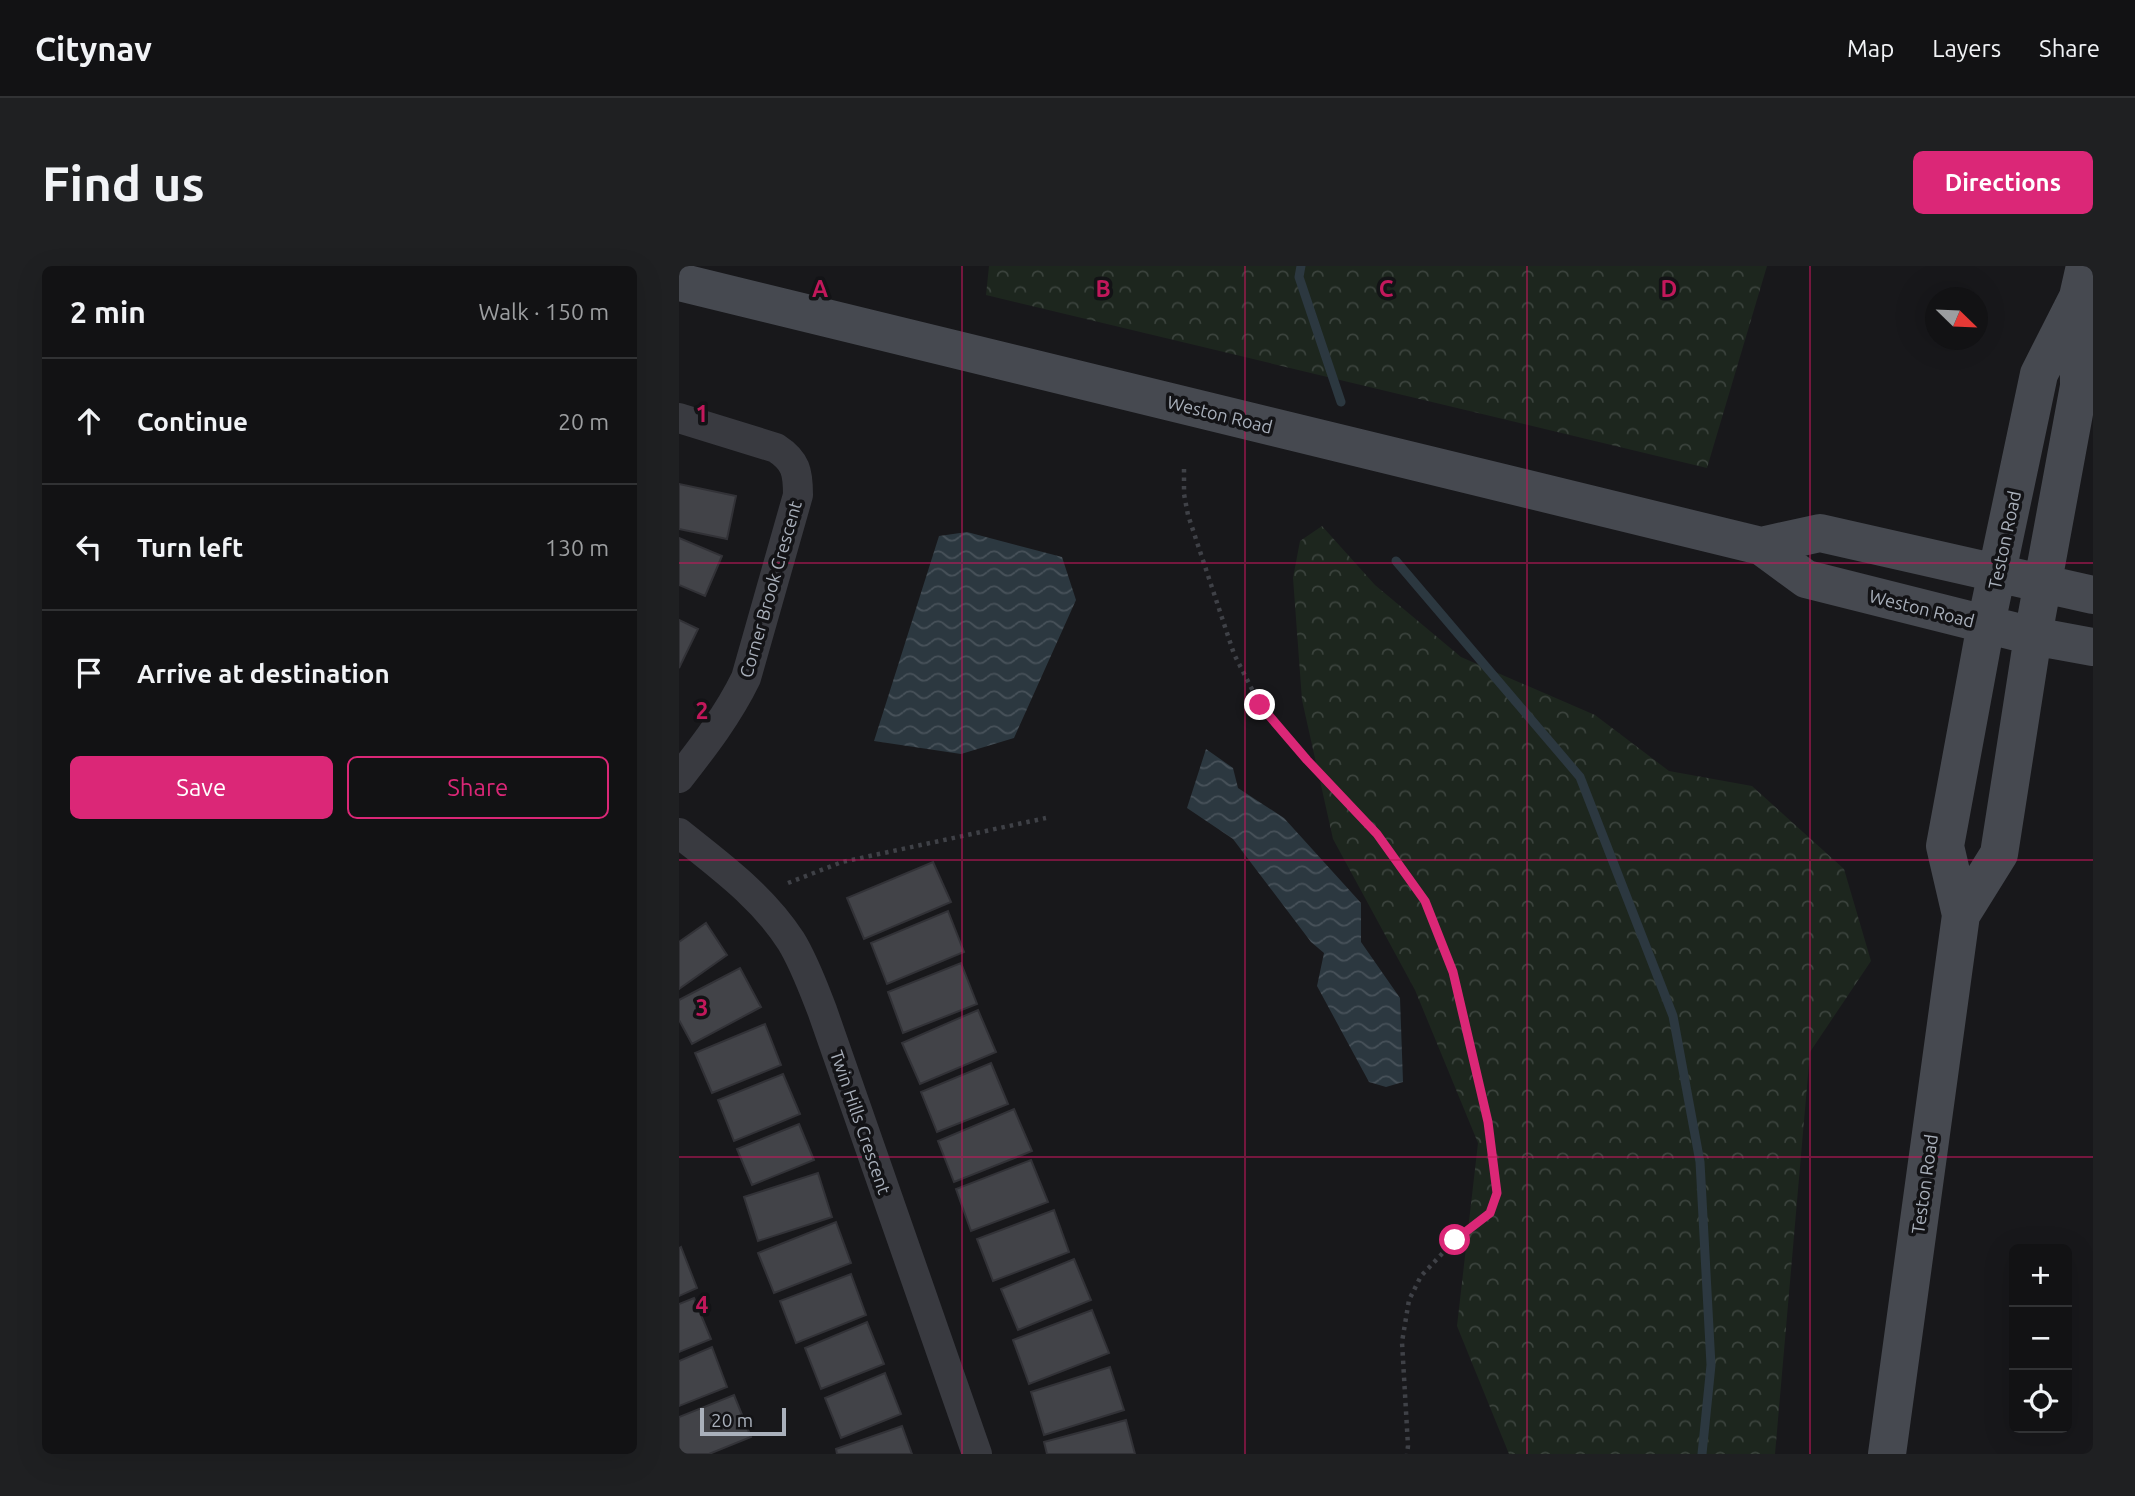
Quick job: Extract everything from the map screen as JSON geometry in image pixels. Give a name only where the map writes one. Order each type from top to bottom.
[{"type":"main road","name":"Teston Road","points":[[1887,1454],[1961,915],[1945,846],[1986,624],[2039,374],[2082,281]]},
{"type":"main road","name":"Teston Road","points":[[1961,915],[1999,854],[2033,636],[2079,386],[2082,281]]},
{"type":"main road","name":"Weston Road","points":[[679,282],[1761,546],[1806,579],[2033,636],[2093,647]]},
{"type":"main road","name":"Weston Road","points":[[1761,546],[1820,533],[2093,595]]},
{"type":"street","name":"Corner Brook Crescent","points":[[679,418],[776,448],[794,464],[798,479],[798,495],[746,678],[715,733],[679,778]]},
{"type":"street","name":"Twin Hills Crescent","points":[[679,833],[743,884],[770,912],[804,967],[822,1010],[977,1454]]},
{"type":"path","points":[[1184,469],[1184,494],[1188,515],[1234,654],[1260,705],[1307,760],[1377,834],[1425,901],[1453,972],[1473,1052],[1488,1122],[1497,1193],[1490,1213],[1455,1240],[1421,1276],[1409,1300],[1402,1342],[1407,1454]]},
{"type":"path","points":[[788,883],[842,862],[1046,818]]},
{"type":"green space","points":[[989,266],[1767,266],[1707,468],[986,295]]},
{"type":"green space","points":[[1322,526],[1375,585],[1461,657],[1595,715],[1669,771],[1752,786],[1844,869],[1871,961],[1810,1052],[1775,1454],[1509,1454],[1457,1326],[1478,1143],[1415,990],[1333,839],[1302,700],[1293,578],[1300,541]]},
{"type":"water","points":[[967,532],[1062,557],[1076,600],[1014,738],[961,754],[874,741],[939,536]]},
{"type":"water","points":[[1206,749],[1233,768],[1238,788],[1284,818],[1361,903],[1361,942],[1400,998],[1403,1082],[1386,1087],[1369,1082],[1317,986],[1324,953],[1311,942],[1233,839],[1187,808]]},
{"type":"building","points":[[679,484],[736,496],[727,539],[679,529]]},
{"type":"building","points":[[679,538],[722,556],[705,596],[679,585]]},
{"type":"building","points":[[679,620],[698,629],[679,668]]},
{"type":"building","points":[[933,862],[951,902],[864,939],[847,898]]},
{"type":"building","points":[[948,911],[964,952],[887,984],[871,943]]},
{"type":"building","points":[[706,923],[727,955],[679,989],[679,942]]},
{"type":"building","points":[[961,963],[977,1004],[903,1033],[888,992]]},
{"type":"building","points":[[740,968],[761,1007],[692,1044],[679,1020],[679,1000]]},
{"type":"building","points":[[978,1010],[996,1052],[920,1084],[902,1043]]},
{"type":"building","points":[[765,1024],[781,1065],[712,1093],[695,1053]]},
{"type":"building","points":[[991,1063],[1008,1104],[937,1132],[921,1092]]},
{"type":"building","points":[[783,1074],[800,1114],[734,1141],[718,1100]]},
{"type":"building","points":[[1014,1109],[1032,1151],[954,1182],[938,1141]]},
{"type":"building","points":[[799,1124],[814,1160],[752,1185],[737,1149]]},
{"type":"building","points":[[1031,1160],[1048,1202],[971,1231],[956,1189]]},
{"type":"building","points":[[818,1173],[832,1217],[758,1241],[744,1197]]},
{"type":"building","points":[[1054,1210],[1069,1252],[993,1281],[977,1239]]},
{"type":"building","points":[[836,1222],[851,1263],[774,1293],[758,1253]]},
{"type":"building","points":[[681,1247],[697,1288],[679,1296],[679,1248]]},
{"type":"building","points":[[1074,1259],[1091,1300],[1018,1330],[1001,1289]]},
{"type":"building","points":[[851,1274],[866,1315],[796,1343],[780,1301]]},
{"type":"building","points":[[694,1298],[711,1339],[679,1352],[679,1304]]},
{"type":"building","points":[[1092,1310],[1109,1353],[1029,1384],[1013,1340]]},
{"type":"building","points":[[867,1322],[884,1364],[821,1389],[805,1348]]},
{"type":"building","points":[[712,1347],[727,1387],[679,1406],[679,1361]]},
{"type":"building","points":[[1110,1367],[1124,1410],[1044,1435],[1031,1392]]},
{"type":"building","points":[[885,1373],[901,1414],[841,1438],[825,1398]]},
{"type":"building","points":[[734,1395],[751,1437],[709,1454],[679,1454],[679,1417]]},
{"type":"building","points":[[1126,1420],[1135,1454],[1047,1454],[1044,1442]]},
{"type":"building","points":[[902,1426],[912,1454],[837,1454],[836,1449]]},
{"type":"waterway","points":[[1301,266],[1299,277],[1341,402]]},
{"type":"waterway","points":[[1396,561],[1580,777],[1673,1016],[1700,1162],[1711,1365],[1702,1454]]},
{"type":"route","points":[[1260,705],[1307,760],[1377,834],[1425,901],[1453,972],[1488,1122],[1497,1193],[1490,1213],[1455,1240]]}]
